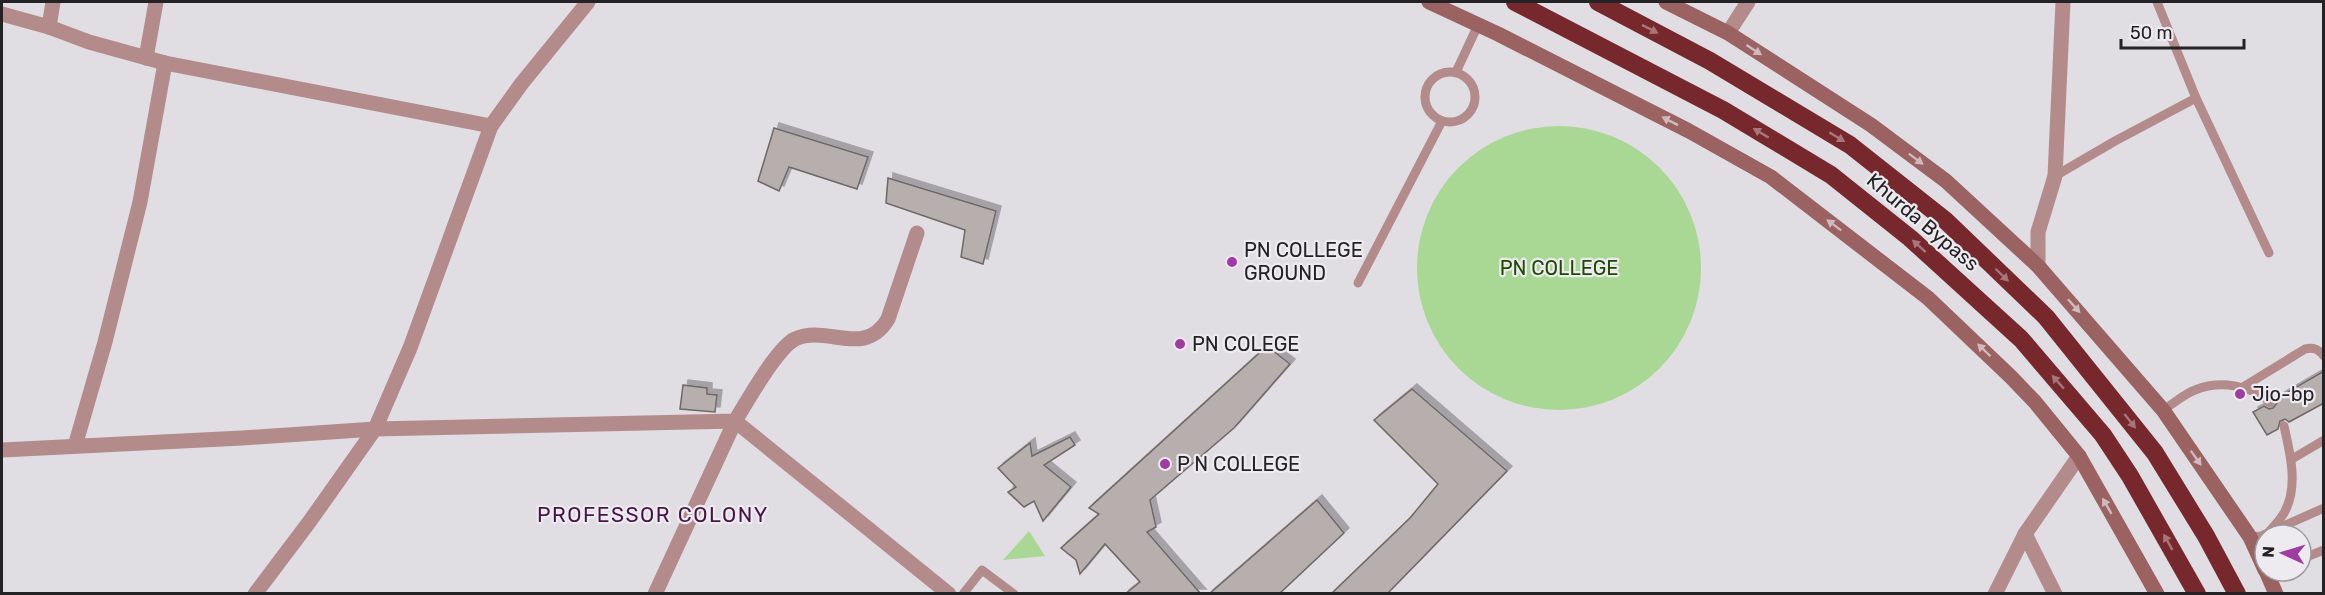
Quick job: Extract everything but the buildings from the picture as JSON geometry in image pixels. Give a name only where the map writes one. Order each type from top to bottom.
[{"type":"highway","name":"Khurda Bypass","points":[[1515,2],[1723,110],[1821,169],[1910,238],[2021,339],[2103,435],[2130,476],[2197,594]]},
{"type":"highway","name":"Khurda Bypass","points":[[1598,2],[1710,61],[1850,145],[1945,220],[2046,317],[2155,453],[2206,536],[2237,594]]},
{"type":"main road","points":[[1429,2],[1689,131],[1771,177],[1928,298],[2035,402],[2079,456],[2157,594]]},
{"type":"main road","points":[[1666,2],[1728,33],[1871,125],[1946,181],[2038,266],[2163,410],[2253,543]]},
{"type":"street","points":[[49,27],[53,2]]},
{"type":"street","points":[[146,58],[156,2]]},
{"type":"street","points":[[255,594],[375,429],[410,348],[491,126],[522,83],[588,2]]},
{"type":"street","points":[[1728,33],[1748,2]]},
{"type":"street","points":[[2038,266],[2038,232],[2055,176],[2063,2]]},
{"type":"street","points":[[2,14],[165,63],[491,126]]},
{"type":"street","points":[[75,446],[105,342],[140,202],[165,63]]},
{"type":"street","points":[[655,594],[735,421],[770,368],[787,345],[804,336],[862,339],[872,337],[881,331],[888,319],[917,232]]},
{"type":"street","points":[[2,450],[375,429],[735,421],[949,594]]},
{"type":"street","points":[[1995,594],[2025,534],[2079,456]]},
{"type":"street","points":[[2025,534],[2055,594]]},
{"type":"lane","points":[[2157,2],[2196,99],[2269,254]]},
{"type":"lane","points":[[1456,72],[1478,25]]},
{"type":"lane","points":[[1456,72],[1470,81],[1476,96],[1474,104],[1466,117],[1458,121],[1442,121],[1430,112],[1426,104],[1427,87],[1439,74],[1456,72]]},
{"type":"lane","points":[[2055,176],[2115,141],[2196,99]]},
{"type":"lane","points":[[1359,283],[1442,121]]},
{"type":"lane","points":[[2243,387],[2305,349],[2312,347],[2324,356]]},
{"type":"lane","points":[[2163,410],[2193,390],[2211,385],[2243,387],[2259,393],[2270,402]]},
{"type":"lane","points":[[2276,523],[2285,512],[2291,487],[2292,459],[2284,426]]},
{"type":"lane","points":[[2292,459],[2324,440]]},
{"type":"lane","points":[[2290,523],[2324,508]]},
{"type":"lane","points":[[963,594],[982,570],[1014,594]]},
{"type":"green space","name":"PN COLLEGE","points":[[1559,126],[1600,132],[1626,143],[1649,158],[1669,178],[1684,201],[1695,227],[1701,268],[1695,309],[1684,335],[1669,358],[1649,378],[1626,393],[1600,404],[1559,410],[1518,404],[1492,393],[1469,378],[1449,358],[1434,335],[1423,309],[1417,268],[1423,227],[1434,201],[1449,178],[1469,158],[1492,143],[1518,132]]},
{"type":"green space","points":[[1029,531],[1045,556],[1003,560]]},
{"type":"place","name":"PN COLLEGE GROUND","points":[[1232,262]]},
{"type":"place","name":"PN COLEGE","points":[[1180,344]]},
{"type":"place","name":"Jio-bp","points":[[2240,394]]},
{"type":"place","name":"P N COLLEGE","points":[[1165,464]]},
{"type":"district","name":"PROFESSOR COLONY","points":[[653,515]]}]
